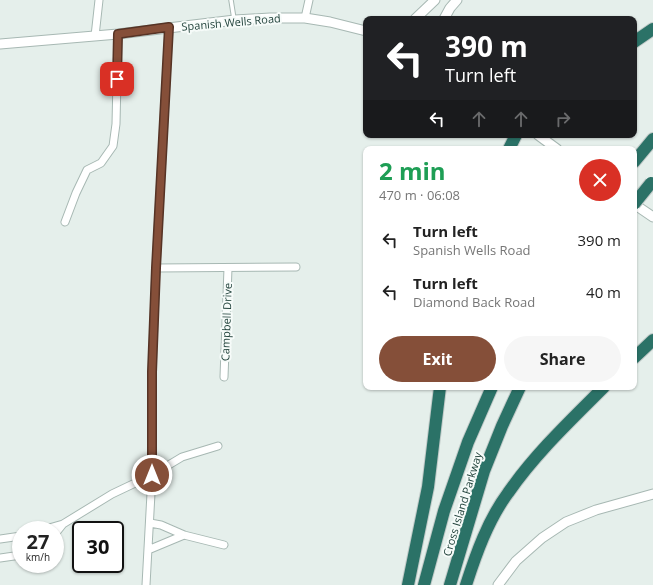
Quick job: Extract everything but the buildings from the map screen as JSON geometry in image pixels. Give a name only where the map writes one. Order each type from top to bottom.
[{"type":"highway","points":[[637,40],[653,29]]},
{"type":"highway","points":[[637,158],[653,139]]},
{"type":"highway","points":[[637,200],[652,181]]},
{"type":"highway","points":[[637,355],[653,340]]},
{"type":"highway","points":[[408,585],[428,487],[440,390]]},
{"type":"highway","name":"Cross Island Parkway","points":[[424,585],[444,511],[468,442],[491,390]]},
{"type":"highway","name":"Cross Island Parkway","points":[[450,585],[484,472],[502,426],[519,390]]},
{"type":"highway","points":[[466,585],[486,531],[507,494],[549,441],[601,390]]},
{"type":"street","points":[[95,36],[99,0]]},
{"type":"street","points":[[305,18],[309,0]]},
{"type":"street","points":[[418,16],[435,0]]},
{"type":"street","points":[[446,16],[457,0]]},
{"type":"street","name":"Spanish Wells Road","points":[[0,44],[118,34],[234,20],[305,18],[330,22],[363,30]]},
{"type":"street","points":[[146,585],[152,475],[152,372],[156,268],[169,27]]},
{"type":"street","points":[[65,222],[76,192],[87,170],[101,163],[113,146],[116,124],[118,34]]},
{"type":"street","points":[[542,138],[553,146]]},
{"type":"street","points":[[637,206],[653,217]]},
{"type":"street","name":"Campbell Drive","points":[[156,268],[296,268]]},
{"type":"street","name":"Campbell Drive","points":[[224,377],[228,268]]},
{"type":"street","points":[[64,523],[112,494],[152,475],[182,457],[218,446]]},
{"type":"street","points":[[498,585],[516,561],[542,538],[566,522],[596,510],[653,494]]},
{"type":"street","points":[[150,523],[184,535],[224,545]]},
{"type":"street","points":[[148,550],[184,535]]},
{"type":"street","points":[[0,539],[12,537]]},
{"type":"street","points":[[0,558],[12,556]]},
{"type":"lane","points":[[231,0],[234,20]]},
{"type":"route","points":[[117,79],[118,34],[169,27],[152,372],[152,475]]}]
